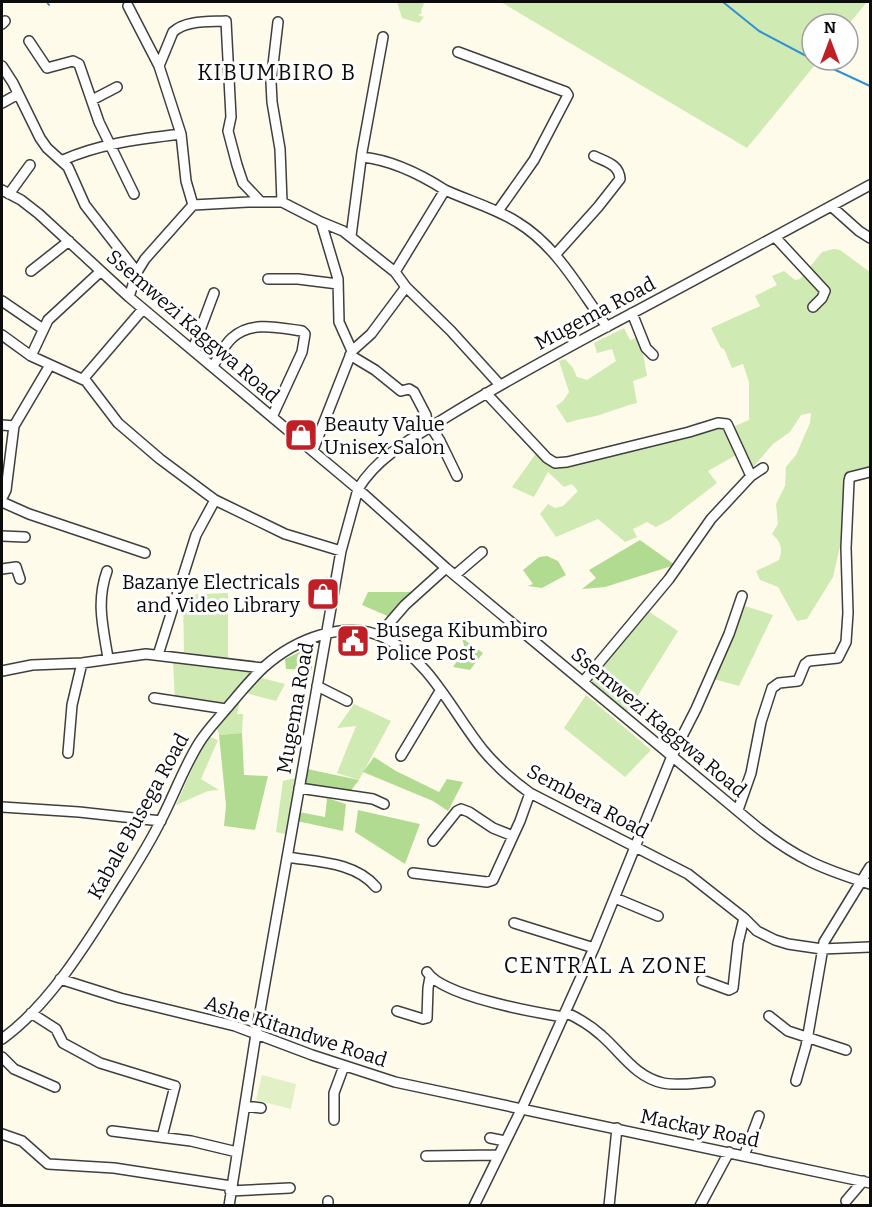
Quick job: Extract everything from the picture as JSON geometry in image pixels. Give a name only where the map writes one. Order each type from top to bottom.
[{"type":"street","points":[[128,6],[159,66],[181,134],[186,181],[193,206]]},
{"type":"street","points":[[159,66],[173,32],[177,28],[226,21],[231,117],[228,131],[243,183],[260,201]]},
{"type":"street","points":[[278,22],[271,82],[280,149],[282,202]]},
{"type":"street","points":[[351,236],[383,37]]},
{"type":"street","points":[[29,41],[47,68],[73,61],[79,64],[108,144],[134,194]]},
{"type":"street","points":[[458,52],[566,92],[568,95],[534,160],[498,211]]},
{"type":"street","points":[[2,66],[40,138],[47,148],[63,160],[72,173],[86,205],[137,272]]},
{"type":"street","points":[[92,100],[117,87]]},
{"type":"street","points":[[2,103],[18,94]]},
{"type":"street","points":[[63,160],[108,144],[181,134]]},
{"type":"street","points":[[555,255],[620,179],[615,166],[594,156]]},
{"type":"street","points":[[362,157],[378,159],[428,179],[445,190],[498,211],[518,222],[539,238],[555,255],[607,327]]},
{"type":"street","points":[[4,191],[30,165]]},
{"type":"street","name":"Mugema Road","points":[[229,1206],[256,1034],[326,633],[341,552],[358,489],[381,462],[429,428],[486,393],[870,185]]},
{"type":"street","points":[[395,272],[445,190]]},
{"type":"street","name":"Ssemwezi Kaggwa Road","points":[[4,191],[39,214],[129,297],[313,450],[454,575],[775,841],[796,855],[831,872],[866,882]]},
{"type":"street","points":[[129,297],[137,272],[145,259],[193,206],[260,201],[282,202],[351,236],[395,272],[406,287],[451,331],[500,385]]},
{"type":"street","points":[[831,206],[870,238]]},
{"type":"street","points":[[321,222],[339,284],[339,322],[351,353],[400,391],[408,389],[414,392],[426,416],[429,428],[440,441],[457,476]]},
{"type":"street","points":[[775,237],[825,291],[813,307]]},
{"type":"street","points":[[31,271],[69,241]]},
{"type":"street","points":[[32,356],[43,329],[53,314],[101,272]]},
{"type":"street","points":[[268,279],[298,279],[339,284]]},
{"type":"street","points":[[313,450],[351,353],[371,334],[406,287]]},
{"type":"street","points":[[193,349],[214,293]]},
{"type":"street","points":[[2,301],[43,329]]},
{"type":"street","points":[[83,378],[143,309]]},
{"type":"street","points":[[632,313],[646,348],[653,355]]},
{"type":"street","points":[[213,366],[232,338],[254,328],[269,326],[302,331],[305,334],[302,352],[272,417]]},
{"type":"street","points":[[2,335],[32,356],[83,378],[118,423],[160,459],[215,500],[285,534],[341,552]]},
{"type":"street","points":[[50,365],[14,426],[6,464],[6,493],[2,500],[29,514],[146,553]]},
{"type":"street","points":[[486,393],[547,458],[555,463],[689,432],[721,422],[727,424],[751,476]]},
{"type":"street","points":[[2,425],[14,426]]},
{"type":"street","points":[[583,682],[669,579],[711,519],[751,476],[763,468]]},
{"type":"street","points":[[738,810],[747,788],[758,745],[761,722],[772,688],[779,683],[798,681],[805,664],[809,661],[838,658],[843,651],[848,614],[846,548],[849,481],[850,477],[870,472]]},
{"type":"street","points":[[158,655],[196,535],[215,500]]},
{"type":"street","points":[[2,536],[25,537]]},
{"type":"street","points":[[454,575],[482,552]]},
{"type":"street","points":[[2,569],[16,567],[20,579]]},
{"type":"street","points":[[379,635],[405,604],[446,568]]},
{"type":"street","points":[[107,571],[101,587],[100,599],[108,658]]},
{"type":"street","points":[[474,1206],[522,1108],[594,948],[672,756],[729,634],[742,596]]},
{"type":"street","name":"Sembera Road","points":[[326,633],[351,630],[379,635],[400,648],[417,663],[494,763],[510,778],[530,793],[688,874],[757,931],[788,944],[822,949],[870,947]]},
{"type":"street","name":"Kabale Busega Road","points":[[2,1039],[31,1013],[80,952],[161,821],[198,744],[263,668],[292,649],[326,633]]},
{"type":"street","points":[[2,670],[32,665],[82,663],[132,655],[158,655],[263,668]]},
{"type":"street","points":[[68,753],[72,705],[82,663]]},
{"type":"street","points":[[317,686],[347,701]]},
{"type":"street","points":[[401,756],[440,691]]},
{"type":"street","points":[[154,698],[226,709]]},
{"type":"street","points":[[299,788],[373,799],[384,804]]},
{"type":"street","points":[[413,873],[487,882],[493,880],[530,793]]},
{"type":"street","points":[[2,807],[161,821]]},
{"type":"street","points":[[434,840],[457,811],[463,809],[493,828],[513,836]]},
{"type":"street","points":[[287,857],[346,868],[370,880],[376,887]]},
{"type":"street","points":[[796,1081],[808,1037],[822,949],[827,935],[866,882],[870,867]]},
{"type":"street","points":[[615,898],[658,916]]},
{"type":"street","points":[[702,980],[729,990],[733,988],[738,943],[744,918]]},
{"type":"street","points":[[514,923],[594,948]]},
{"type":"street","points":[[397,1011],[423,1019],[427,1018],[428,975],[471,996],[564,1014],[583,1021],[646,1077],[664,1083],[710,1082]]},
{"type":"street","name":"Ashe Kitandwe Road","points":[[60,979],[120,998],[235,1026],[344,1066],[434,1091],[522,1108]]},
{"type":"street","points":[[31,1013],[56,1029],[63,1043],[100,1063],[176,1087],[162,1137]]},
{"type":"street","points":[[769,1016],[788,1031],[846,1050]]},
{"type":"street","points":[[2,1057],[14,1069],[55,1088]]},
{"type":"street","points":[[334,1120],[334,1093],[344,1066]]},
{"type":"street","points":[[245,1106],[261,1108]]},
{"type":"street","name":"Mackay Road","points":[[522,1108],[867,1182]]},
{"type":"street","points":[[744,1156],[759,1116]]},
{"type":"street","points":[[609,1206],[617,1128]]},
{"type":"street","points":[[112,1131],[162,1137],[237,1152]]},
{"type":"street","points":[[2,1134],[22,1141],[48,1164],[114,1168],[231,1189],[290,1188]]},
{"type":"street","points":[[490,1138],[505,1142]]},
{"type":"street","points":[[700,1206],[729,1152]]},
{"type":"street","points":[[426,1156],[498,1155]]},
{"type":"street","points":[[846,1201],[867,1182]]},
{"type":"green space","points":[[397,2],[422,2],[424,4],[422,13],[418,15],[424,17],[419,23],[402,18]]},
{"type":"green space","points":[[501,2],[867,2],[859,12],[800,12],[800,72],[809,72],[747,148]]},
{"type":"green space","points":[[840,250],[870,272],[870,474],[852,476],[847,516],[833,577],[807,619],[797,621],[778,587],[760,580],[756,571],[779,560],[780,546],[772,534],[778,524],[776,504],[785,486],[786,467],[796,455],[810,423],[811,413],[801,415],[790,432],[773,444],[754,466],[750,468],[744,458],[736,455],[708,471],[717,483],[669,520],[656,527],[647,522],[633,529],[637,537],[625,542],[598,519],[556,537],[540,514],[548,504],[555,508],[563,506],[578,491],[572,484],[564,487],[548,472],[534,497],[512,487],[537,452],[549,466],[566,468],[581,461],[613,456],[636,448],[670,441],[674,436],[698,422],[728,429],[749,420],[749,382],[743,364],[732,368],[711,328],[760,306],[755,296],[777,285],[772,276],[784,271],[795,280],[800,279],[822,252]]},
{"type":"green space","points":[[624,328],[630,340],[640,337],[647,376],[633,381],[637,403],[567,423],[556,406],[569,392],[559,361],[565,359],[577,377],[587,380],[616,361],[612,349],[597,353],[594,343]]},
{"type":"green space","points":[[640,540],[675,565],[605,587],[582,589],[596,578],[589,570]]},
{"type":"green space","points":[[547,556],[558,561],[566,575],[542,588],[528,586],[533,584],[523,570],[539,557]]},
{"type":"green space","points":[[368,592],[414,592],[390,617],[362,605]]},
{"type":"green space","points":[[228,593],[228,658],[184,652],[183,595]]},
{"type":"green space","points":[[745,606],[773,615],[739,686],[710,678]]},
{"type":"green space","points":[[645,609],[678,631],[627,713],[591,681]]},
{"type":"green space","points":[[462,638],[483,653],[470,670],[453,667],[465,649]]},
{"type":"green space","points":[[312,646],[312,670],[286,669],[285,659]]},
{"type":"green space","points":[[173,662],[254,672],[221,706],[175,699]]},
{"type":"green space","points":[[262,678],[285,684],[276,701],[246,693]]},
{"type":"green space","points":[[586,695],[651,750],[625,777],[564,728]]},
{"type":"green space","points":[[241,697],[237,714],[243,714],[242,733],[219,735],[216,725]]},
{"type":"green space","points":[[354,704],[391,721],[359,780],[337,773],[356,726],[337,728]]},
{"type":"green space","points":[[242,733],[244,775],[268,776],[255,830],[224,826],[226,805],[219,735]]},
{"type":"green space","points":[[207,736],[218,740],[201,779],[219,790],[208,791],[176,805]]},
{"type":"green space","points":[[374,757],[396,771],[439,792],[447,779],[463,782],[448,811],[433,801],[363,772]]},
{"type":"green space","points":[[307,769],[359,780],[349,793],[300,785]]},
{"type":"green space","points":[[296,778],[289,835],[276,832],[283,781]]},
{"type":"green space","points":[[327,798],[346,804],[343,831],[297,821],[299,812],[325,817]]},
{"type":"green space","points":[[358,810],[420,824],[405,864],[355,832]]},
{"type":"green space","points":[[262,1075],[296,1084],[291,1109],[256,1100]]},
{"type":"waterway","points":[[723,2],[759,31],[800,53]]},
{"type":"waterway","points":[[840,72],[870,86]]},
{"type":"place","name":"Beauty Value Unisex Salon","points":[[301,435]]},
{"type":"place","name":"Bazanye Electricals and Video Library","points":[[323,594]]},
{"type":"place","name":"Busega Kibumbiro Police Post","points":[[353,641]]},
{"type":"district","name":"KIBUMBIRO B","points":[[277,72]]},
{"type":"district","name":"CENTRAL A ZONE","points":[[606,965]]}]
